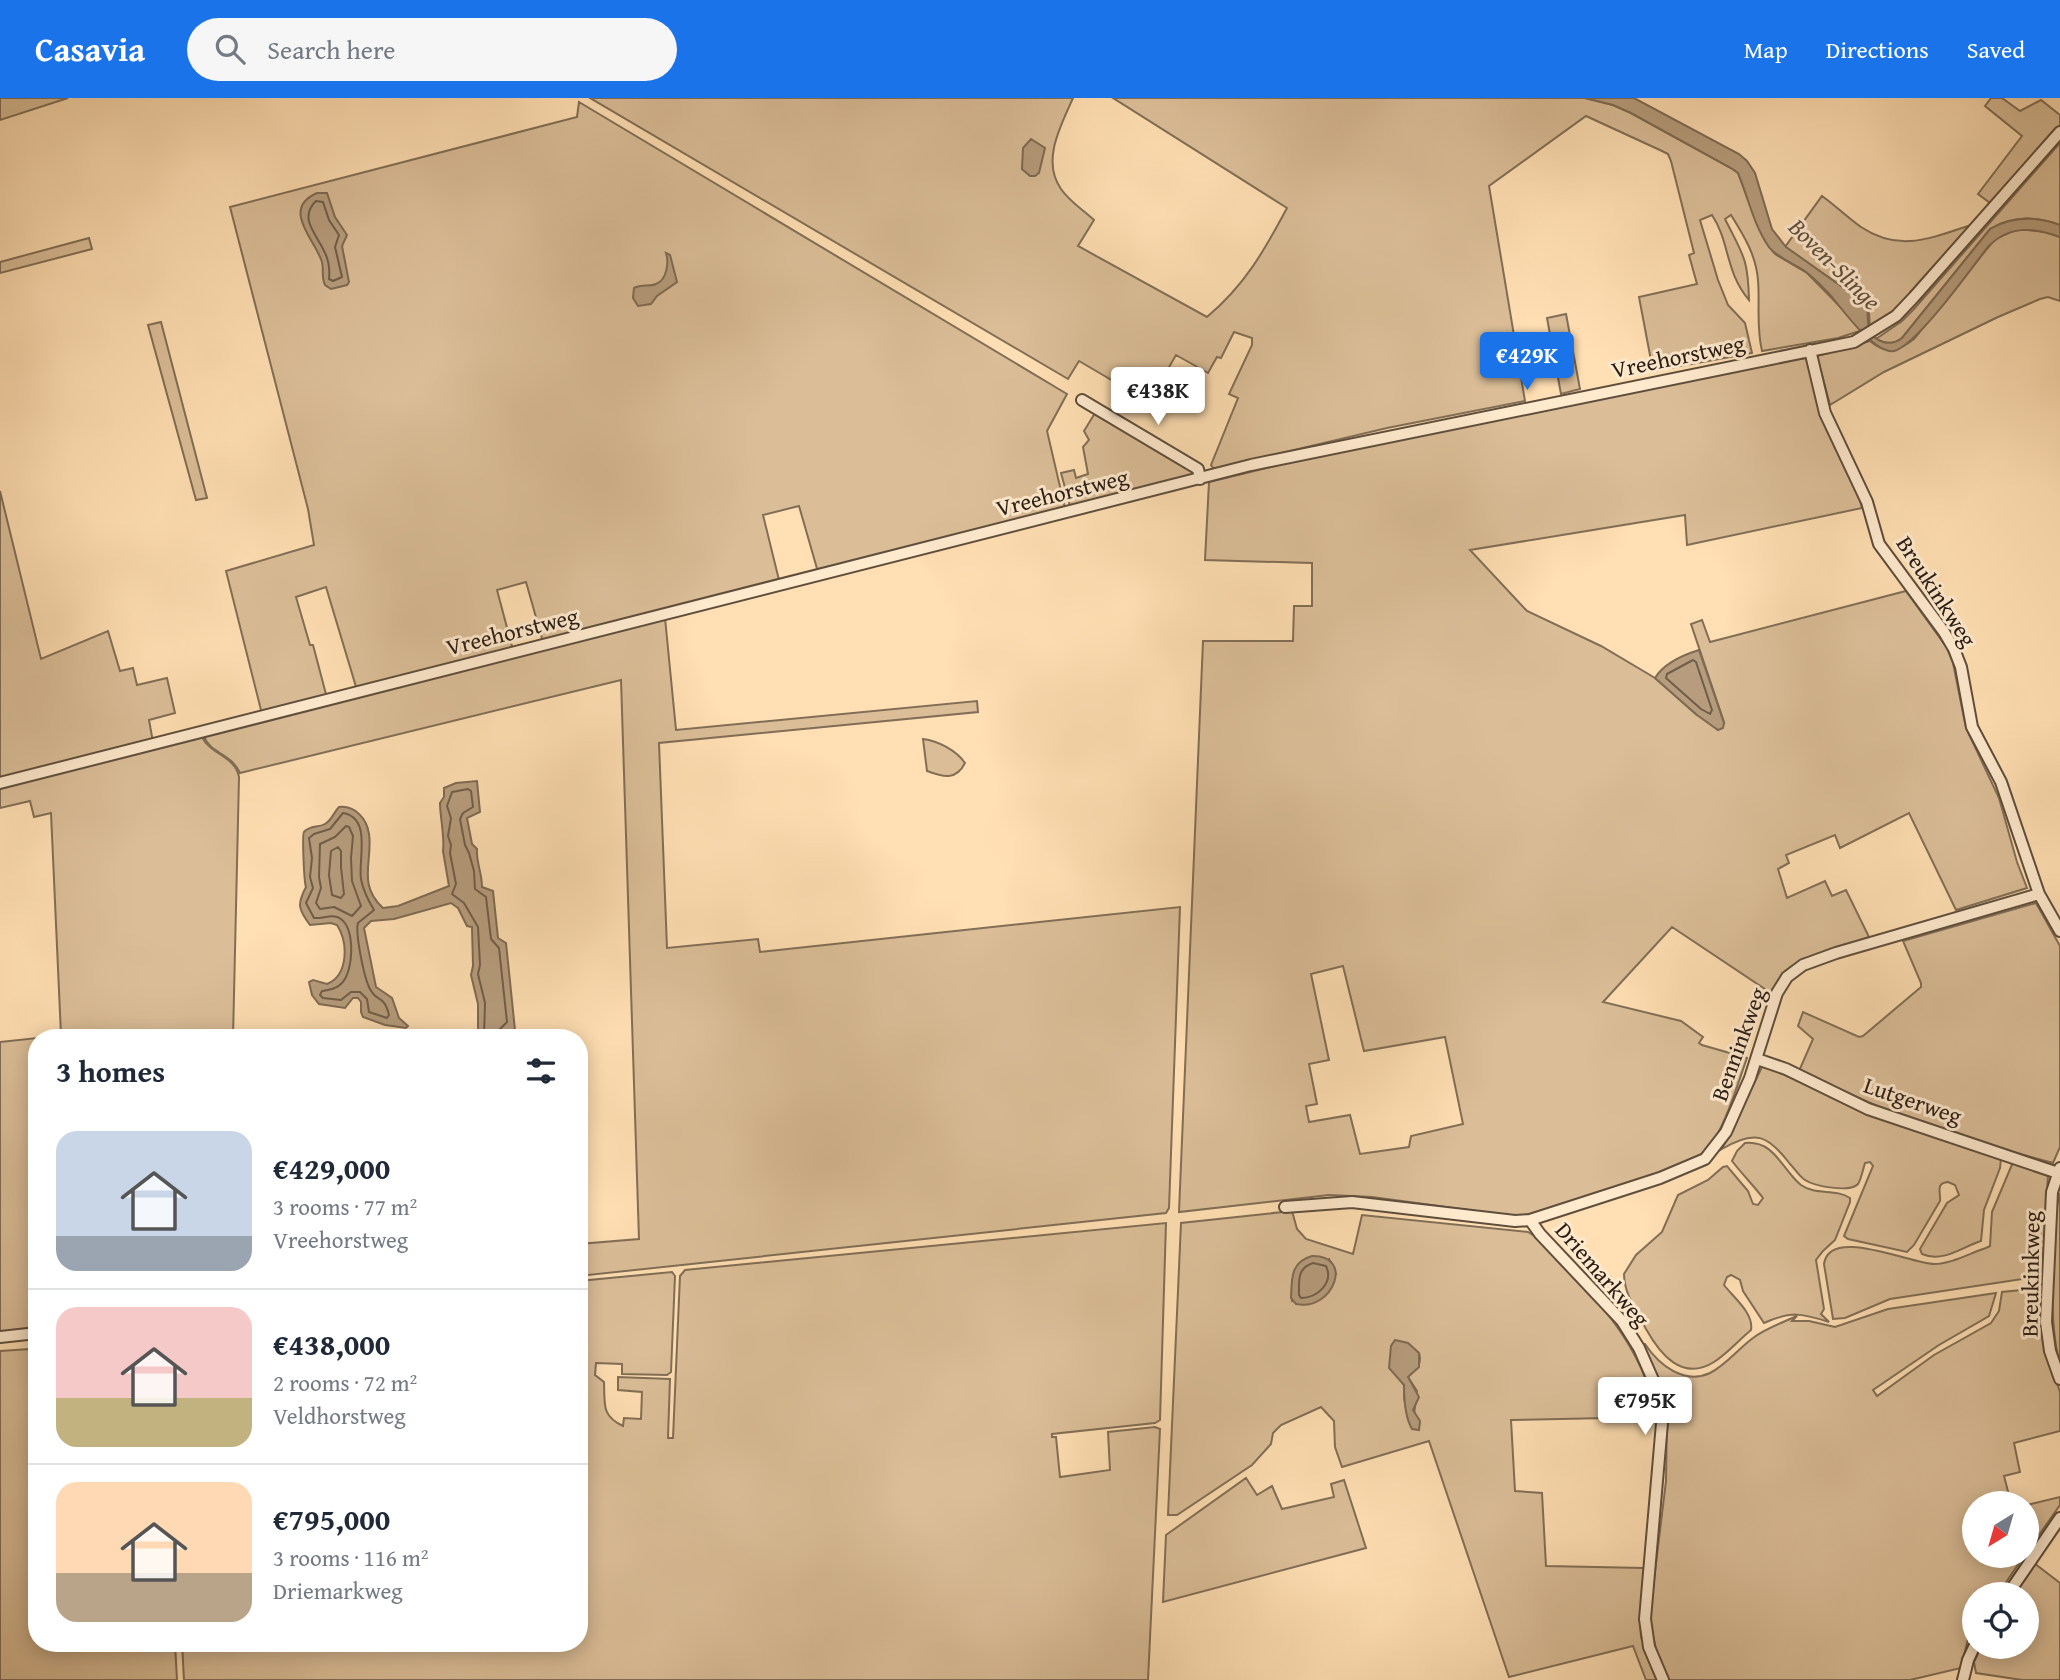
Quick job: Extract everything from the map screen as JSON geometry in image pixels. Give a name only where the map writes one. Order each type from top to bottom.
[{"type":"street","name":"Vreehorstweg","points":[[0,783],[1251,465],[1810,350],[1841,346],[1869,334],[1896,316],[2060,132]]},
{"type":"street","name":"Breukinkweg","points":[[1810,350],[1825,413],[1867,502],[1879,544],[1954,649],[1961,667],[1972,727],[2001,782],[2039,894],[2060,932]]},
{"type":"street","points":[[1082,400],[1198,470],[1200,479]]},
{"type":"street","name":"Benninkweg","points":[[1530,1220],[1660,1178],[1705,1159],[1726,1132],[1757,1059],[1777,993],[1787,976],[1803,965],[2039,894]]},
{"type":"street","name":"Lutgerweg","points":[[1757,1059],[1786,1069],[1868,1109],[2059,1171]]},
{"type":"street","name":"Breukinkweg","points":[[2059,1171],[2052,1192],[2046,1322],[2050,1351],[2060,1379]]},
{"type":"street","name":"Driemarkweg","points":[[1285,1207],[1352,1202],[1515,1221],[1530,1220],[1622,1321],[1654,1382],[1662,1423],[1645,1619],[1649,1647],[1662,1680]]},
{"type":"street","points":[[0,1337],[28,1334]]},
{"type":"street","points":[[2016,1582],[2060,1517]]},
{"type":"street","points":[[1963,1680],[1969,1659]]},
{"type":"shaded area","points":[[0,98],[68,98],[0,120]]},
{"type":"shaded area","points":[[590,98],[1073,98],[1055,143],[1053,167],[1055,178],[1064,193],[1094,220],[1078,246],[1207,317],[1232,293],[1253,267],[1287,208],[1113,98],[1585,98],[1631,113],[1738,173],[1769,247],[1775,254],[1807,273],[1863,330],[1838,338],[1762,351],[1758,280],[1752,254],[1731,215],[1725,219],[1743,257],[1749,300],[1731,268],[1722,236],[1712,215],[1700,220],[1718,280],[1728,305],[1745,323],[1752,353],[1653,371],[1639,297],[1697,284],[1689,255],[1694,253],[1671,161],[1668,154],[1586,116],[1489,186],[1525,401],[1387,428],[1214,469],[1211,465],[1238,398],[1229,394],[1252,345],[1252,338],[1234,332],[1221,358],[1217,357],[1208,373],[1176,355],[1149,402],[1079,361],[1068,379]]},
{"type":"shaded area","points":[[1991,98],[2002,98],[2020,111],[2041,100],[2060,115],[2060,125],[1990,203],[1978,194],[2022,136],[1985,106]]},
{"type":"shaded area","points":[[579,102],[1067,394],[1047,431],[1065,508],[818,572],[799,506],[763,515],[779,580],[543,642],[526,582],[497,590],[513,650],[357,690],[326,587],[296,597],[310,645],[313,645],[327,698],[262,714],[226,571],[314,545],[308,509],[230,207],[577,117]]},
{"type":"shaded area","points":[[2060,143],[2060,225],[2024,219],[1990,229],[1902,338],[1889,343],[1876,339],[1913,310]]},
{"type":"shaded area","points":[[1822,196],[1861,227],[1889,239],[1916,241],[1971,225],[1892,318],[1870,330],[1869,313],[1862,301],[1785,247]]},
{"type":"shaded area","points":[[2018,229],[2046,232],[2060,237],[2060,301],[2048,297],[2040,299],[1998,317],[1884,372],[1830,405],[1817,356],[1870,341],[1887,349],[1908,343],[1995,239]]},
{"type":"shaded area","points":[[89,238],[92,249],[0,273],[0,262]]},
{"type":"shaded area","points":[[1566,314],[1580,389],[1561,394],[1547,318]]},
{"type":"shaded area","points":[[161,322],[207,498],[196,500],[148,325]]},
{"type":"shaded area","points":[[1806,358],[1823,419],[1856,485],[1862,508],[1687,545],[1685,515],[1470,550],[1527,611],[1601,646],[1655,678],[1697,715],[1724,722],[1691,624],[1702,620],[1710,642],[1906,591],[1947,648],[1953,663],[1966,728],[1999,798],[2027,888],[1956,910],[1909,813],[1840,848],[1835,835],[1786,855],[1789,863],[1778,869],[1787,898],[1825,881],[1832,896],[1846,890],[1869,937],[1792,966],[1782,974],[1771,993],[1672,927],[1603,1002],[1681,1021],[1703,1037],[1699,1043],[1702,1045],[1747,1058],[1712,1144],[1693,1163],[1530,1214],[1513,1216],[1372,1197],[1329,1195],[1179,1212],[1203,641],[1293,641],[1294,606],[1312,606],[1312,563],[1205,560],[1209,482],[1295,461],[1739,369]],"holes":[[[1343,966],[1364,1051],[1445,1037],[1463,1124],[1411,1136],[1409,1147],[1360,1154],[1350,1115],[1309,1122],[1306,1106],[1317,1104],[1309,1064],[1329,1060],[1311,974]]]},
{"type":"shaded area","points":[[1095,413],[1193,471],[1191,476],[1070,506],[1061,473],[1074,470],[1076,478],[1088,474],[1083,447],[1089,440],[1084,431]]},
{"type":"shaded area","points":[[0,491],[41,659],[108,631],[120,671],[133,668],[137,685],[167,678],[175,713],[149,720],[153,742],[0,781]]},
{"type":"shaded area","points":[[665,618],[676,730],[977,701],[978,712],[659,743],[667,948],[758,939],[760,952],[1180,907],[1169,1208],[1166,1213],[588,1275],[588,1243],[639,1239],[621,680],[240,773],[204,736]]},
{"type":"shaded area","points":[[202,737],[233,764],[239,777],[233,1029],[61,1029],[51,813],[34,817],[30,801],[0,808],[0,788]]},
{"type":"shaded area","points":[[923,739],[941,744],[957,754],[965,763],[958,773],[949,776],[927,771]]},
{"type":"shaded area","points":[[2036,903],[2060,946],[2060,1147],[2053,1163],[1886,1110],[1799,1071],[1813,1039],[1798,1026],[1803,1012],[1859,1037],[1921,987],[1903,941]]},
{"type":"shaded area","points":[[28,1039],[28,1332],[0,1334],[0,1042]]},
{"type":"shaded area","points":[[1763,1065],[1851,1105],[2001,1158],[2000,1168],[1984,1210],[1981,1241],[1937,1257],[1922,1254],[1920,1249],[1947,1203],[1959,1195],[1955,1185],[1948,1182],[1941,1184],[1940,1201],[1907,1252],[1844,1236],[1873,1166],[1870,1162],[1865,1163],[1858,1184],[1854,1187],[1832,1188],[1805,1180],[1775,1147],[1760,1138],[1743,1139],[1722,1149]]},
{"type":"shaded area","points":[[1745,1143],[1755,1143],[1771,1151],[1801,1185],[1850,1198],[1835,1240],[1816,1260],[1824,1309],[1821,1314],[1829,1322],[1796,1315],[1764,1323],[1743,1291],[1740,1280],[1731,1275],[1727,1277],[1724,1285],[1746,1311],[1751,1330],[1714,1362],[1692,1369],[1682,1367],[1658,1348],[1629,1296],[1624,1274],[1636,1255],[1662,1232],[1678,1195],[1708,1180],[1723,1167],[1727,1166],[1748,1191],[1753,1204],[1758,1205],[1763,1198],[1732,1161]]},
{"type":"shaded area","points":[[2013,1162],[2048,1174],[2043,1276],[1890,1299],[1845,1318],[1833,1319],[1824,1264],[1829,1253],[1840,1248],[1854,1247],[1940,1264],[1986,1248],[1990,1246],[1992,1212]]},
{"type":"shaded area","points":[[2060,1193],[2060,1363],[2054,1327],[2052,1278],[2054,1230]]},
{"type":"shaded area","points":[[1292,1211],[1297,1229],[1306,1239],[1353,1254],[1362,1215],[1528,1232],[1533,1235],[1592,1295],[1626,1339],[1649,1389],[1656,1417],[1511,1420],[1515,1491],[1542,1493],[1546,1566],[1644,1568],[1641,1637],[1658,1680],[1646,1680],[1633,1646],[1509,1677],[1429,1441],[1342,1467],[1335,1447],[1334,1421],[1321,1407],[1281,1425],[1273,1433],[1271,1444],[1252,1465],[1177,1515],[1168,1515],[1181,1223]],"holes":[[[1329,1259],[1336,1274],[1292,1301],[1293,1278]],[[1395,1341],[1419,1353],[1420,1357],[1417,1367],[1408,1377],[1417,1391],[1414,1415],[1408,1419],[1404,1385],[1391,1346]]]},
{"type":"shaded area","points":[[1166,1223],[1160,1420],[1155,1423],[1052,1434],[1052,1437],[1056,1437],[1060,1477],[1110,1470],[1108,1432],[1155,1427],[1160,1429],[1148,1680],[184,1680],[182,1652],[588,1652],[588,1280],[672,1272],[675,1276],[671,1372],[667,1375],[622,1374],[622,1364],[596,1363],[595,1375],[604,1382],[608,1413],[623,1426],[624,1418],[641,1419],[642,1392],[618,1390],[618,1377],[670,1379],[668,1438],[673,1438],[680,1276],[685,1270]]},
{"type":"shaded area","points":[[1608,1276],[1614,1283],[1632,1326],[1594,1284]]},
{"type":"shaded area","points":[[2042,1288],[2043,1336],[2060,1392],[2060,1431],[2014,1443],[2020,1472],[2004,1476],[2008,1491],[1962,1491],[1962,1568],[2016,1568],[2006,1582],[1962,1582],[1961,1668],[1910,1680],[1669,1680],[1658,1657],[1651,1628],[1651,1605],[1666,1481],[1667,1413],[1662,1388],[1641,1347],[1643,1344],[1673,1371],[1682,1375],[1700,1376],[1721,1366],[1758,1334],[1797,1316],[1792,1321],[1809,1321],[1835,1327],[1888,1309],[1996,1293],[1989,1316],[1939,1345],[1873,1390],[1877,1396],[1934,1355],[1991,1323],[1999,1311],[2002,1292]]},
{"type":"shaded area","points":[[28,1349],[28,1652],[175,1652],[177,1680],[0,1680],[0,1351]]},
{"type":"shaded area","points":[[1246,1478],[1257,1495],[1272,1486],[1282,1509],[1334,1497],[1331,1484],[1344,1480],[1366,1548],[1163,1602],[1166,1535]]},
{"type":"shaded area","points":[[2060,1497],[2060,1505],[2039,1535],[2039,1502]]},
{"type":"shaded area","points":[[2039,1567],[2060,1583],[2060,1680],[2022,1680],[1976,1673],[1975,1659],[2039,1659],[2039,1582],[2021,1582],[2031,1568]]},
{"type":"water","points":[[1585,98],[1634,98],[1739,154],[1755,173],[1772,229],[1786,247],[1862,301],[1868,314],[1871,333],[1883,342],[1898,341],[1902,338],[1990,229],[2015,220],[2042,220],[2060,225],[2060,237],[2031,230],[2003,235],[1987,248],[1943,306],[1916,336],[1894,351],[1887,350],[1870,340],[1813,278],[1769,247],[1755,221],[1738,173],[1631,113]]},
{"type":"water","points":[[1031,139],[1045,148],[1039,173],[1035,176],[1030,176],[1022,169],[1023,148]]},
{"type":"water","points":[[317,193],[327,193],[335,217],[347,235],[342,246],[349,282],[331,289],[325,285],[322,262],[303,226],[301,216],[301,208],[306,200]]},
{"type":"water","points":[[666,253],[670,255],[677,282],[657,296],[651,304],[638,306],[633,298],[634,288],[653,285],[663,279],[667,266]]},
{"type":"water","points":[[1699,650],[1724,723],[1723,728],[1718,730],[1655,678],[1680,657]]},
{"type":"water","points":[[477,781],[480,812],[467,818],[472,844],[477,849],[482,887],[493,891],[498,938],[506,943],[515,1029],[478,1029],[478,1004],[471,975],[472,927],[467,926],[458,908],[451,903],[394,919],[371,921],[364,928],[376,987],[392,998],[399,1018],[408,1026],[406,1028],[385,1025],[363,1017],[358,998],[353,998],[345,1008],[319,1004],[312,995],[309,982],[313,980],[327,984],[334,980],[343,966],[344,949],[337,925],[310,925],[301,910],[300,902],[306,887],[304,832],[327,822],[339,807],[355,811],[363,818],[368,828],[370,890],[383,908],[398,906],[449,886],[443,851],[440,803],[444,797],[444,788],[456,783]]},
{"type":"water","points":[[1312,1256],[1325,1258],[1333,1264],[1336,1273],[1334,1283],[1320,1300],[1309,1304],[1296,1304],[1291,1298],[1294,1272],[1300,1262]]},
{"type":"water","points":[[1395,1340],[1408,1343],[1419,1353],[1419,1367],[1408,1377],[1419,1397],[1413,1410],[1420,1421],[1419,1430],[1412,1429],[1408,1419],[1404,1385],[1389,1368],[1391,1346]]},
{"type":"water label","name":"Boven-Slinge","points":[[1835,264]]}]
